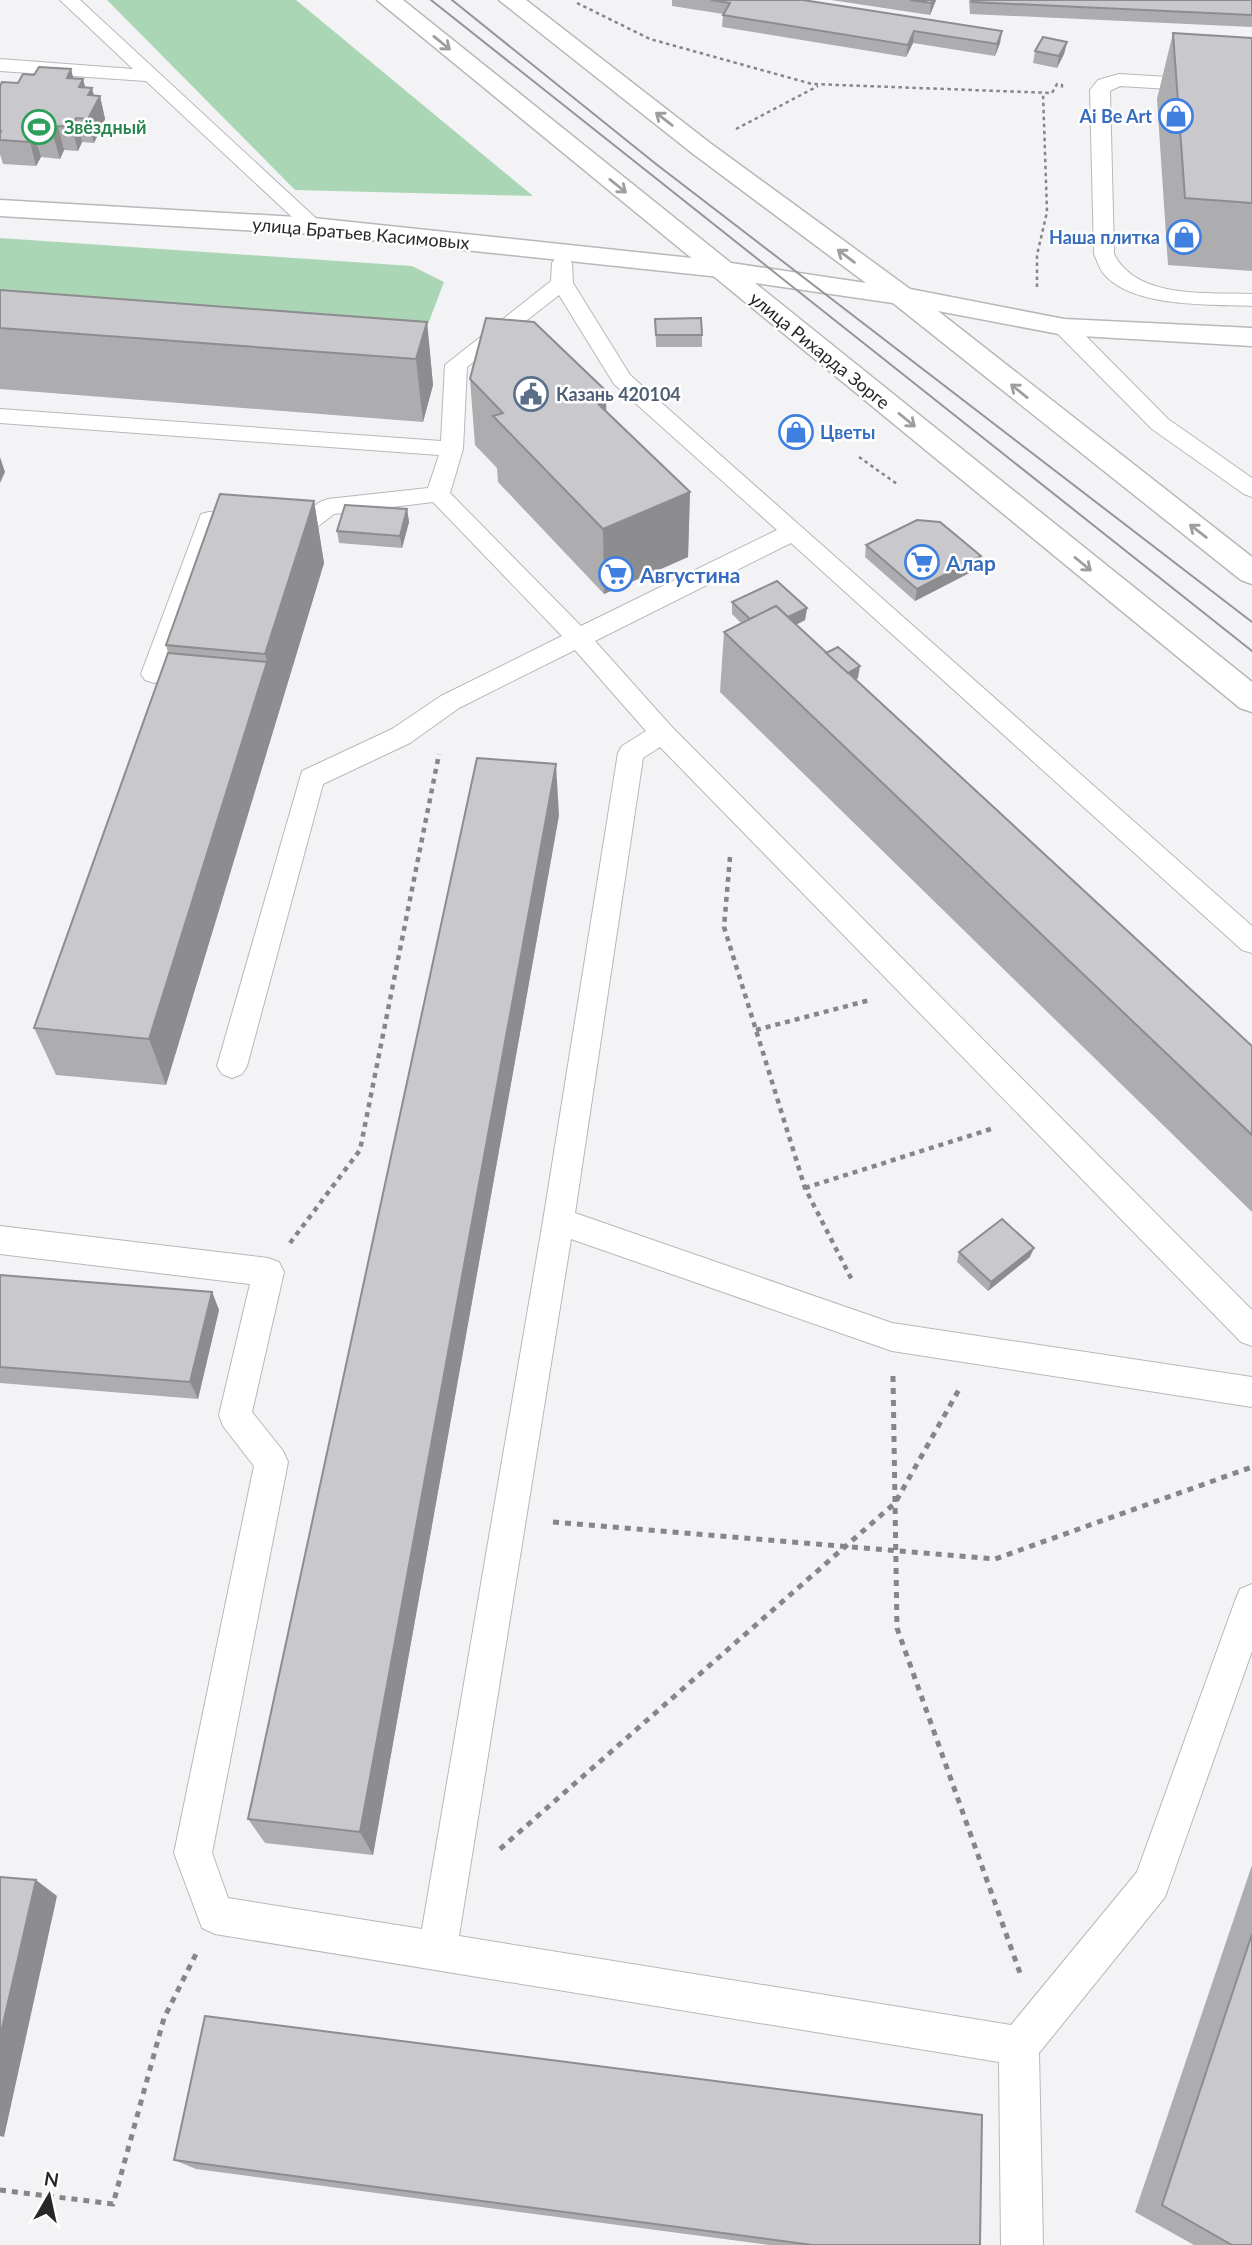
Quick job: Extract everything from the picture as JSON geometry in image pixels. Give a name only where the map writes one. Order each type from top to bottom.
[{"type":"main road","name":"улица Рихарда Зорге","points":[[389,0],[1252,700]]},
{"type":"main road","points":[[511,0],[692,141],[901,296],[1252,573]]},
{"type":"main road","name":"улица Братьев Касимовых","points":[[0,208],[313,226],[720,269],[901,296]]},
{"type":"main road","points":[[901,296],[1064,327],[1252,337]]},
{"type":"lane","points":[[69,0],[313,226]]},
{"type":"lane","points":[[0,65],[150,76]]},
{"type":"lane","points":[[1252,88],[1119,79],[1105,84],[1100,90],[1104,254],[1108,266],[1122,280],[1156,293],[1252,300]]},
{"type":"lane","points":[[562,252],[562,283],[622,379],[1252,942]]},
{"type":"lane","points":[[438,494],[452,449],[456,365],[562,283]]},
{"type":"lane","points":[[1064,327],[1160,424],[1252,489]]},
{"type":"lane","points":[[0,416],[452,449]]},
{"type":"lane","points":[[438,494],[580,640],[662,733],[1252,1332]]},
{"type":"lane","points":[[154,674],[209,520],[304,525],[328,507],[438,494]]},
{"type":"lane","points":[[232,1066],[311,778],[401,736],[450,702],[580,640],[793,532]]},
{"type":"lane","points":[[437,1951],[558,1220],[631,753],[662,733]]},
{"type":"lane","points":[[558,1220],[886,1335],[1252,1392]]},
{"type":"lane","points":[[0,1240],[268,1272],[235,1415],[271,1462],[193,1853],[215,1915],[437,1951],[1029,2034]]},
{"type":"lane","points":[[1022,2245],[1029,2034],[1152,1884],[1252,1601]]},
{"type":"path","points":[[571,0],[657,42],[820,85],[1044,93],[1054,93],[1055,85],[1062,86]]},
{"type":"path","points":[[732,131],[820,85]]},
{"type":"path","points":[[1038,290],[1037,255],[1047,212],[1044,93]]},
{"type":"path","points":[[859,457],[897,484]]},
{"type":"path","points":[[268,1272],[360,1150],[450,702]]},
{"type":"path","points":[[734,807],[724,927],[805,1188],[886,1335],[895,1503],[897,1628],[1029,2034]]},
{"type":"path","points":[[756,1030],[914,989]]},
{"type":"path","points":[[805,1188],[1037,1115]]},
{"type":"path","points":[[499,1850],[895,1503],[981,1350]]},
{"type":"path","points":[[509,1519],[995,1559],[1252,1467]]},
{"type":"path","points":[[0,2190],[113,2204],[164,2018],[215,1915]]},
{"type":"green space","points":[[107,0],[296,0],[533,196],[295,190]]},
{"type":"green space","points":[[0,238],[412,266],[444,282],[419,348],[0,320]]},
{"type":"building","points":[[711,0],[803,0],[1002,31],[997,44],[914,31],[908,45],[723,15],[730,3]]},
{"type":"building","points":[[910,0],[933,0],[931,3]]},
{"type":"building","points":[[1252,0],[1252,15],[972,2]]},
{"type":"building","points":[[1173,33],[1252,38],[1252,203],[1185,198]]},
{"type":"building","points":[[1043,37],[1067,42],[1059,56],[1035,51]]},
{"type":"building","points":[[39,67],[71,69],[67,78],[83,79],[79,87],[92,88],[88,95],[100,96],[88,119],[76,118],[72,127],[58,126],[53,135],[34,134],[30,142],[0,140],[2,82],[18,83],[23,74],[34,75]]},
{"type":"building","points":[[0,290],[427,322],[416,359],[0,328]]},
{"type":"building","points":[[486,318],[534,322],[606,391],[591,397],[690,492],[603,529],[493,416],[503,413],[470,379]]},
{"type":"building","points":[[701,318],[702,335],[656,335],[655,319]]},
{"type":"building","points":[[220,494],[314,501],[265,654],[166,645]]},
{"type":"building","points":[[345,505],[407,509],[400,536],[337,531]]},
{"type":"building","name":"Алар","points":[[917,520],[940,522],[981,556],[917,589],[866,545]]},
{"type":"building","points":[[777,581],[807,608],[788,617],[776,606],[750,619],[732,602]]},
{"type":"building","points":[[776,606],[1252,1046],[1252,1135],[724,632]]},
{"type":"building","points":[[838,647],[860,666],[848,673],[826,653]]},
{"type":"building","points":[[168,653],[267,662],[149,1039],[34,1028]]},
{"type":"building","points":[[477,758],[556,764],[360,1832],[248,1819]]},
{"type":"building","points":[[1002,1219],[1034,1248],[991,1282],[959,1252]]},
{"type":"building","points":[[0,1275],[212,1292],[190,1382],[0,1367]]},
{"type":"building","points":[[0,1877],[36,1880],[0,2037]]},
{"type":"building","points":[[1252,1934],[1252,2245],[1232,2245],[1162,2205]]},
{"type":"building","points":[[205,2016],[982,2115],[980,2245],[812,2245],[174,2160]]},
{"type":"tram line","points":[[431,0],[1252,651]]},
{"type":"tram line","points":[[452,0],[656,164],[1252,622]]},
{"type":"place","name":"Ai Be Art","points":[[1176,116]]},
{"type":"place","name":"Звёздный","points":[[39,127]]},
{"type":"place","name":"Наша плитка","points":[[1184,237]]},
{"type":"place","name":"Казань 420104","points":[[531,394]]},
{"type":"place","name":"Цветы","points":[[796,432]]},
{"type":"place","name":"Алар","points":[[922,562]]},
{"type":"place","name":"Августина","points":[[616,574]]}]
